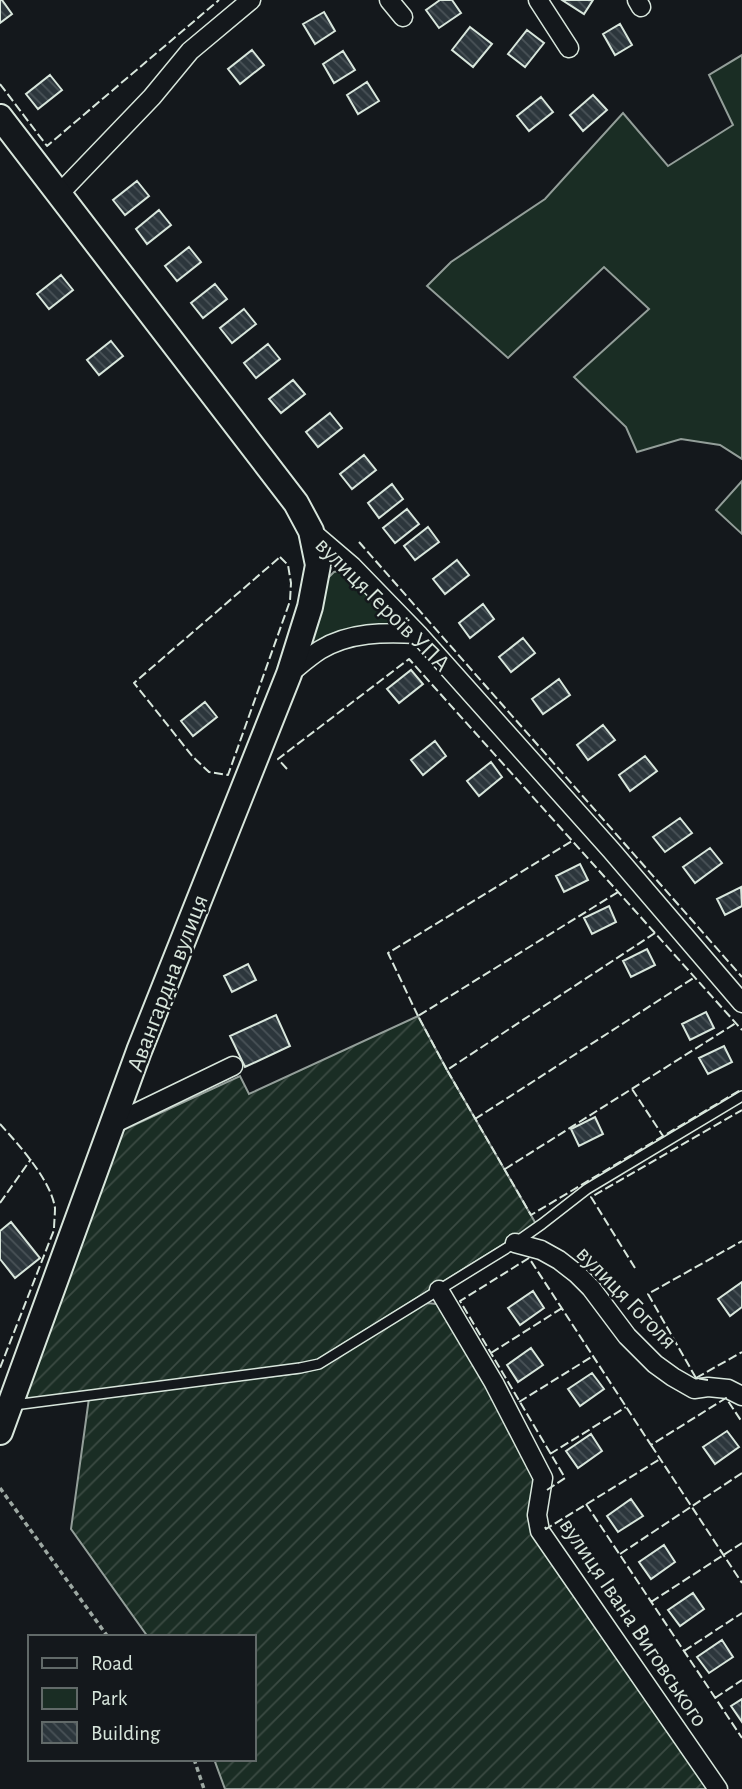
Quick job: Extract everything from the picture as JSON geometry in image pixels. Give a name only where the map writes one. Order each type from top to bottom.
[{"type":"street","points":[[60,194],[152,97],[190,51],[251,0]]},
{"type":"street","points":[[389,0],[402,17]]},
{"type":"street","points":[[538,0],[569,48]]},
{"type":"street","name":"вулиця Героїв УПА","points":[[0,117],[296,503],[311,531],[352,566],[418,634],[611,850],[742,1003]]},
{"type":"street","name":"Авангардна вулиця","points":[[0,1432],[139,1051],[289,674],[310,607],[317,565],[311,531]]},
{"type":"street","points":[[289,674],[321,649],[353,637],[386,632],[418,634]]},
{"type":"street","points":[[113,1124],[233,1066]]},
{"type":"street","name":"вулиця Гоголя","points":[[515,1242],[541,1250],[576,1274],[591,1288],[627,1336],[655,1364],[673,1377],[694,1389],[728,1389],[742,1396]]},
{"type":"street","name":"вулиця Івана Виговського","points":[[439,1290],[494,1383],[543,1478],[537,1515],[540,1531],[719,1789]]},
{"type":"lane","points":[[9,1406],[319,1364],[515,1242],[587,1189],[742,1096]]},
{"type":"path","points":[[0,1488],[107,1635]]},
{"type":"path","points":[[195,1761],[204,1789]]},
{"type":"green space","points":[[742,55],[742,459],[720,445],[681,439],[637,452],[626,427],[574,377],[649,309],[604,267],[508,358],[427,286],[451,262],[545,199],[623,113],[668,166],[733,125],[709,75]]},
{"type":"green space","points":[[742,481],[742,534],[716,510]]},
{"type":"green space","points":[[342,570],[350,573],[404,627],[306,654],[327,579],[334,572]]},
{"type":"green space","points":[[418,1016],[536,1224],[317,1360],[35,1399],[24,1394],[121,1131],[240,1076],[249,1094]]},
{"type":"green space","points":[[426,1303],[437,1304],[445,1309],[490,1384],[538,1486],[528,1514],[532,1528],[713,1789],[225,1789],[215,1761],[256,1761],[256,1635],[147,1635],[71,1529],[89,1398],[300,1373],[320,1368]]},
{"type":"building","points":[[0,0],[12,14],[0,23]]},
{"type":"building","points":[[440,0],[452,0],[461,13],[439,28],[426,10]]},
{"type":"building","points":[[562,0],[593,0],[584,14]]},
{"type":"building","points":[[324,12],[335,31],[315,44],[303,24]]},
{"type":"building","points":[[620,24],[632,45],[615,55],[603,34]]},
{"type":"building","points":[[470,27],[492,44],[473,67],[452,50]]},
{"type":"building","points":[[527,30],[544,43],[525,67],[508,54]]},
{"type":"building","points":[[252,50],[264,65],[240,84],[228,69]]},
{"type":"building","points":[[343,51],[355,70],[334,83],[323,64]]},
{"type":"building","points":[[50,75],[62,90],[38,109],[26,94]]},
{"type":"building","points":[[367,82],[379,101],[358,114],[347,95]]},
{"type":"building","points":[[593,95],[607,110],[583,131],[570,115]]},
{"type":"building","points":[[541,97],[553,112],[529,131],[517,116]]},
{"type":"building","points":[[137,181],[149,196],[125,215],[113,200]]},
{"type":"building","points":[[159,210],[171,225],[147,244],[136,229]]},
{"type":"building","points":[[189,247],[201,262],[177,281],[165,266]]},
{"type":"building","points":[[61,275],[73,290],[49,309],[37,294]]},
{"type":"building","points":[[215,284],[227,299],[203,318],[191,303]]},
{"type":"building","points":[[244,309],[256,324],[232,343],[220,328]]},
{"type":"building","points":[[111,341],[123,356],[99,375],[87,360]]},
{"type":"building","points":[[268,344],[280,359],[256,378],[244,363]]},
{"type":"building","points":[[293,380],[305,394],[281,413],[269,399]]},
{"type":"building","points":[[330,413],[342,428],[318,447],[306,432]]},
{"type":"building","points":[[364,455],[376,470],[352,489],[340,474]]},
{"type":"building","points":[[392,484],[403,499],[379,518],[368,503]]},
{"type":"building","points":[[407,509],[419,524],[395,543],[383,528]]},
{"type":"building","points":[[428,527],[439,542],[415,560],[404,546]]},
{"type":"building","points":[[457,560],[469,575],[445,594],[433,579]]},
{"type":"building","points":[[483,604],[494,619],[470,638],[459,623]]},
{"type":"building","points":[[523,638],[535,653],[511,672],[499,657]]},
{"type":"building","points":[[411,670],[423,684],[399,703],[387,689]]},
{"type":"building","points":[[559,679],[570,695],[543,714],[532,699]]},
{"type":"building","points":[[205,702],[217,717],[193,736],[181,721]]},
{"type":"building","points":[[603,725],[615,740],[588,760],[577,745]]},
{"type":"building","points":[[435,741],[446,756],[423,775],[411,760]]},
{"type":"building","points":[[645,756],[657,771],[630,791],[619,775]]},
{"type":"building","points":[[491,762],[502,777],[479,796],[467,781]]},
{"type":"building","points":[[680,818],[692,833],[665,852],[653,837]]},
{"type":"building","points":[[710,848],[722,863],[695,883],[683,867]]},
{"type":"building","points":[[580,864],[588,880],[564,892],[556,876]]},
{"type":"building","points":[[741,887],[742,906],[725,915],[717,899]]},
{"type":"building","points":[[609,906],[616,922],[592,934],[584,918]]},
{"type":"building","points":[[647,949],[655,965],[631,977],[623,961]]},
{"type":"building","points":[[248,964],[256,980],[232,992],[224,976]]},
{"type":"building","points":[[706,1012],[714,1028],[690,1040],[682,1024]]},
{"type":"building","points":[[276,1015],[290,1046],[245,1067],[230,1036]]},
{"type":"building","points":[[724,1046],[732,1062],[708,1074],[699,1058]]},
{"type":"building","points":[[595,1117],[603,1134],[579,1146],[571,1129]]},
{"type":"building","points":[[11,1222],[40,1258],[15,1278],[0,1259],[0,1231]]},
{"type":"building","points":[[742,1282],[742,1307],[730,1316],[718,1299]]},
{"type":"building","points":[[533,1291],[544,1308],[520,1325],[508,1308]]},
{"type":"building","points":[[531,1348],[543,1365],[518,1382],[507,1365]]},
{"type":"building","points":[[592,1373],[604,1389],[580,1406],[568,1389]]},
{"type":"building","points":[[727,1431],[739,1447],[715,1464],[703,1447]]},
{"type":"building","points":[[591,1434],[602,1451],[578,1468],[566,1451]]},
{"type":"building","points":[[631,1499],[643,1516],[618,1532],[607,1516]]},
{"type":"building","points":[[664,1545],[675,1562],[651,1579],[639,1562]]},
{"type":"building","points":[[693,1593],[704,1609],[680,1626],[668,1610]]},
{"type":"building","points":[[722,1640],[733,1657],[709,1673],[697,1657]]},
{"type":"building","points":[[742,1699],[742,1722],[731,1706]]},
{"type":"fence","points":[[0,84],[47,146],[219,0]]},
{"type":"fence","points":[[359,542],[742,977]]},
{"type":"fence","points":[[280,557],[288,565],[290,601],[228,775],[209,772],[193,757],[134,683],[280,557]]},
{"type":"fence","points":[[287,769],[278,759],[409,659],[742,1030]]},
{"type":"fence","points":[[418,1016],[388,953],[572,841]]},
{"type":"fence","points":[[447,1070],[418,1016],[618,892]]},
{"type":"fence","points":[[655,933],[447,1070],[531,1215],[742,1089]]},
{"type":"fence","points":[[475,1119],[695,977]]},
{"type":"fence","points":[[505,1169],[736,1023]]},
{"type":"fence","points":[[632,1089],[663,1136]]},
{"type":"fence","points":[[635,1268],[591,1197],[742,1110]]},
{"type":"fence","points":[[0,1124],[41,1174],[55,1208],[54,1230],[0,1368]]},
{"type":"fence","points":[[0,1203],[31,1159]]},
{"type":"fence","points":[[708,1380],[696,1378],[648,1294],[742,1241]]},
{"type":"fence","points":[[547,1490],[565,1478],[460,1301],[529,1258],[651,1445],[726,1398],[742,1422]]},
{"type":"fence","points":[[491,1353],[562,1308]]},
{"type":"fence","points":[[696,1378],[742,1352]]},
{"type":"fence","points":[[519,1402],[593,1356]]},
{"type":"fence","points":[[550,1454],[626,1407]]},
{"type":"fence","points":[[651,1445],[742,1583]]},
{"type":"fence","points":[[545,1527],[546,1529],[660,1459]]},
{"type":"fence","points":[[620,1554],[742,1473]]},
{"type":"fence","points":[[586,1504],[742,1738]]},
{"type":"fence","points":[[651,1602],[742,1543]]},
{"type":"fence","points":[[684,1651],[742,1613]]},
{"type":"fence","points":[[715,1698],[742,1680]]}]
